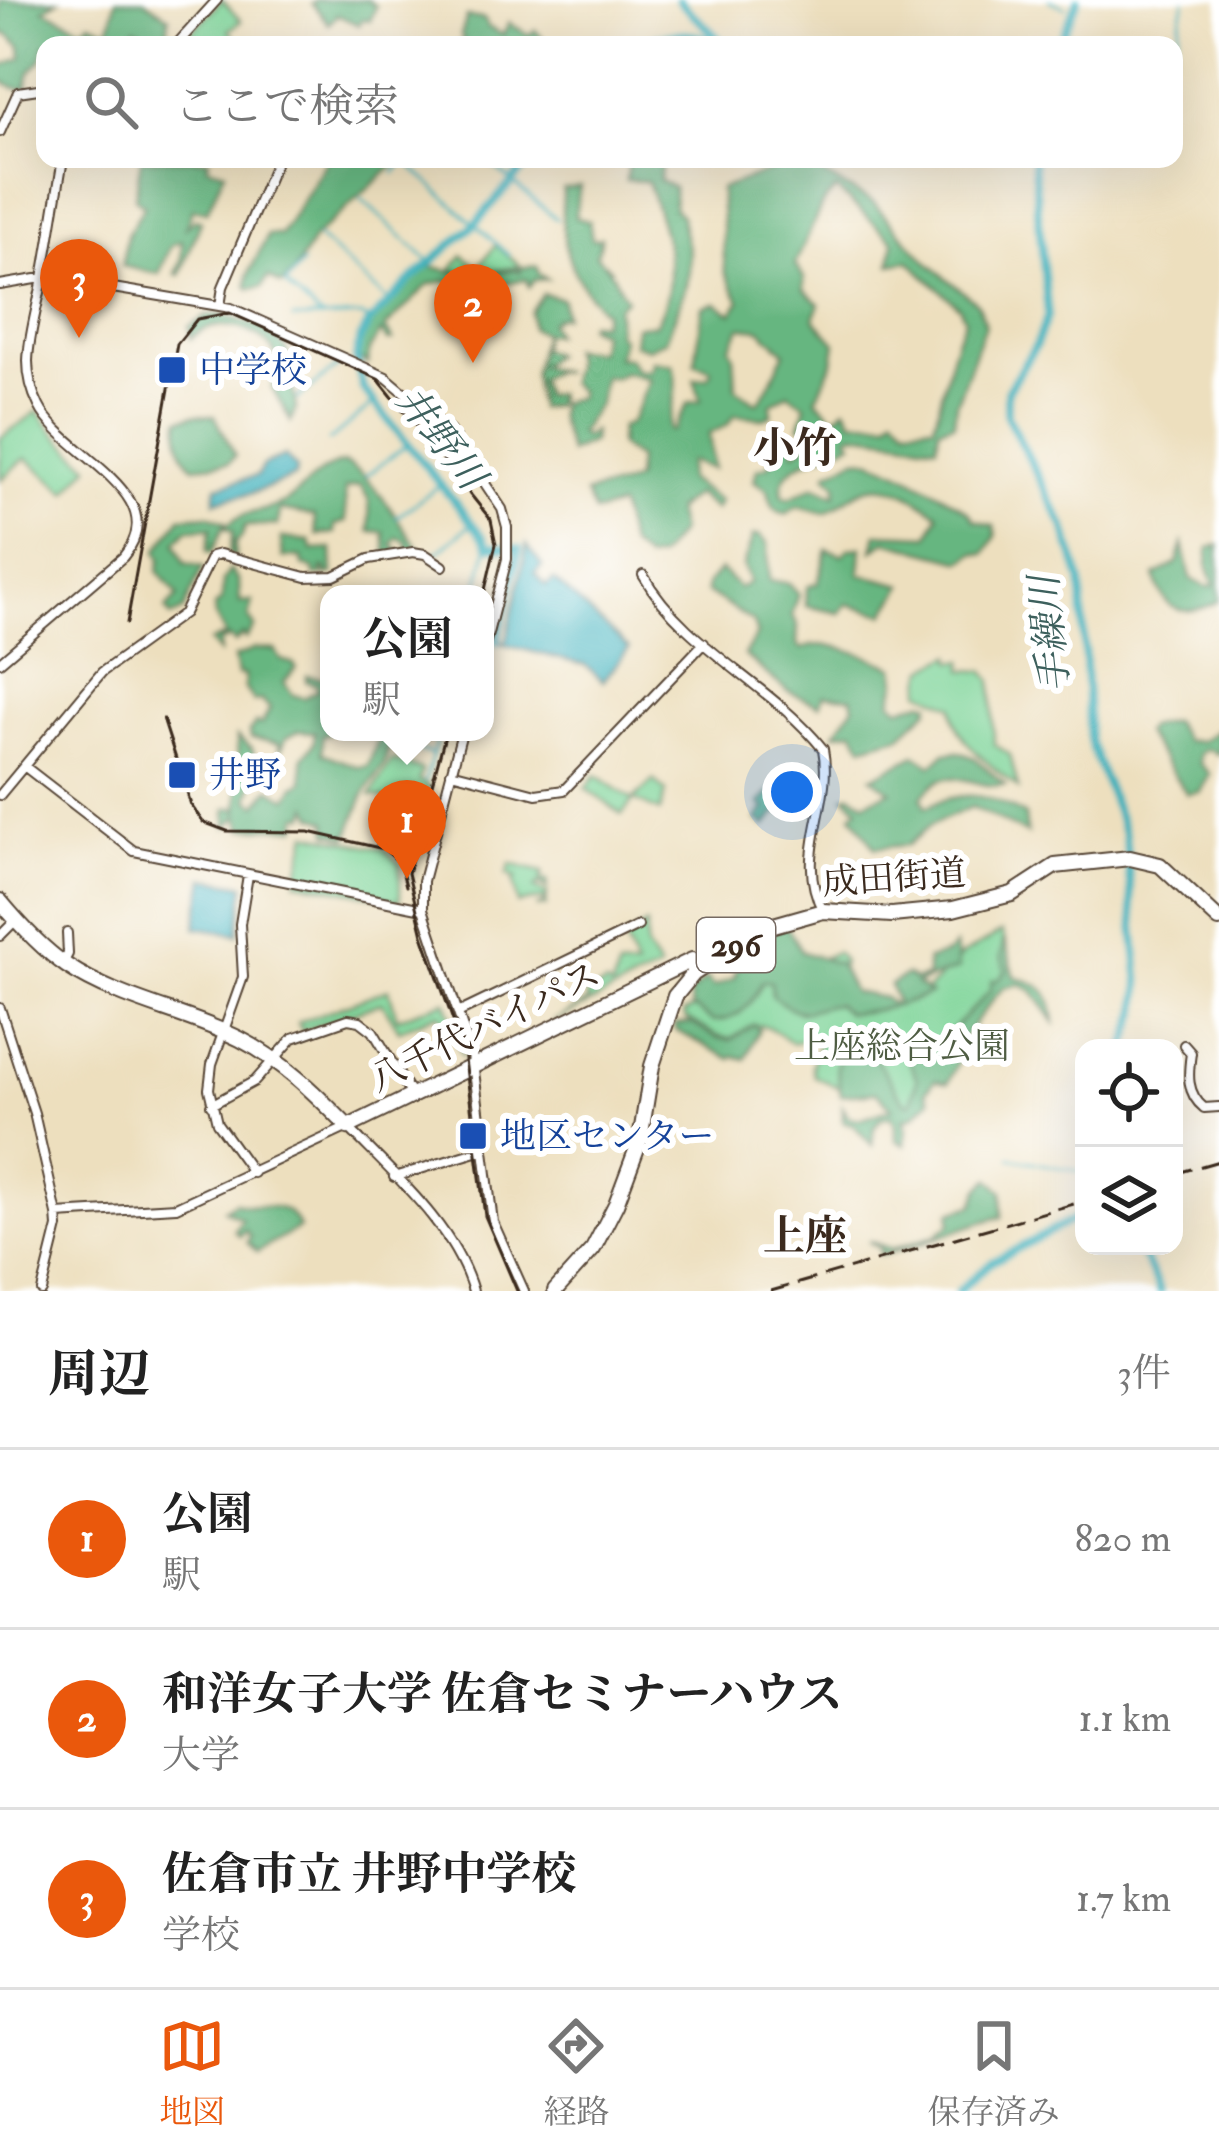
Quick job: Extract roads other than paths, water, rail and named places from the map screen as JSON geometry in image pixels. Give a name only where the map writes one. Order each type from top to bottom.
[{"type":"highway","name":"成田街道","points":[[556,1291],[593,1250],[607,1226],[640,1140],[652,1066],[673,1000],[704,966],[769,925],[823,911],[892,915],[947,910],[1012,894],[1054,866],[1125,858],[1160,865],[1219,920]]},
{"type":"highway","name":"八千代バイパス","points":[[0,901],[64,963],[109,987],[224,1032],[273,1059],[313,1090],[348,1127],[692,960],[704,966]]},
{"type":"street","points":[[187,36],[217,0]]},
{"type":"street","points":[[0,132],[18,92],[36,89]]},
{"type":"street","points":[[0,662],[123,556],[138,526],[134,504],[126,493],[53,428],[34,395],[29,356],[61,168]]},
{"type":"street","points":[[220,306],[223,287],[273,168]]},
{"type":"street","points":[[0,284],[43,276],[220,306],[270,322],[392,382],[446,426],[499,501],[508,527],[508,551],[494,609]]},
{"type":"street","points":[[0,795],[102,672],[184,613],[212,556],[220,554],[306,578],[334,576],[369,559],[416,552],[442,566]]},
{"type":"street","points":[[643,575],[659,599],[704,644],[823,748],[824,778],[811,871],[811,886],[823,911]]},
{"type":"street","points":[[452,772],[536,794],[564,790],[704,644]]},
{"type":"street","points":[[460,741],[423,881],[423,909],[473,1067],[495,1229],[524,1291]]},
{"type":"street","points":[[24,766],[134,851],[423,909]]},
{"type":"street","points":[[248,874],[240,924],[243,977],[210,1074],[211,1106],[220,1127],[253,1173]]},
{"type":"street","points":[[0,936],[16,920]]},
{"type":"street","points":[[458,1013],[638,926]]},
{"type":"street","points":[[64,963],[67,933]]},
{"type":"street","points":[[0,1008],[34,1114],[57,1214],[42,1291]]},
{"type":"street","points":[[211,1106],[255,1081],[299,1035],[342,1020],[356,1020],[373,1031],[412,1095]]},
{"type":"street","points":[[1184,1045],[1191,1053],[1187,1081],[1197,1102],[1204,1108],[1219,1107]]},
{"type":"street","points":[[57,1214],[164,1210],[205,1196],[348,1127],[449,1238],[473,1289]]},
{"type":"street","points":[[394,1177],[483,1150]]},
{"type":"water","points":[[285,456],[296,468],[295,477],[215,501],[217,486],[257,476],[263,465]]},
{"type":"water","points":[[527,545],[542,566],[535,573],[546,586],[554,580],[629,649],[603,681],[585,665],[498,643],[506,642]]},
{"type":"water","points":[[205,878],[245,885],[238,934],[196,927]]},
{"type":"waterway","points":[[678,0],[716,36]]},
{"type":"waterway","points":[[1049,0],[1065,7]]},
{"type":"waterway","name":"手繰川","points":[[1062,36],[1078,0]]},
{"type":"waterway","points":[[1178,36],[1185,0]]},
{"type":"waterway","name":"井野川","points":[[661,36],[697,36]]},
{"type":"waterway","points":[[395,173],[399,168]]},
{"type":"waterway","points":[[413,168],[509,255]]},
{"type":"waterway","points":[[496,168],[557,219]]},
{"type":"waterway","name":"井野川","points":[[497,642],[519,549],[488,546],[363,389],[356,358],[369,323],[474,225],[524,168]]},
{"type":"waterway","name":"手繰川","points":[[1034,168],[1048,315],[1036,345],[1007,391],[1007,416],[1065,528],[1081,581],[1089,740],[1125,834],[1140,986],[1129,1039]]},
{"type":"waterway","points":[[361,199],[431,263]]},
{"type":"waterway","points":[[317,237],[389,302]]},
{"type":"waterway","points":[[302,264],[285,285],[322,318]]},
{"type":"waterway","points":[[293,319],[362,316],[370,322]]},
{"type":"waterway","points":[[298,399],[343,362]]},
{"type":"waterway","points":[[329,441],[374,403]]},
{"type":"waterway","points":[[366,476],[408,444]]},
{"type":"waterway","points":[[397,517],[441,484]]},
{"type":"waterway","points":[[433,556],[473,523]]},
{"type":"waterway","points":[[478,585],[488,546]]},
{"type":"waterway","points":[[425,782],[436,741]]},
{"type":"waterway","points":[[393,743],[432,754]]},
{"type":"waterway","points":[[1011,1158],[1075,1170]]},
{"type":"waterway","points":[[958,1291],[992,1262],[1075,1219]]},
{"type":"waterway","points":[[1142,1255],[1160,1291]]},
{"type":"tram line","points":[[127,623],[177,344],[197,319],[230,313],[378,379],[491,520],[496,544],[486,585]]},
{"type":"tram line","points":[[163,719],[191,805],[203,822],[227,831],[309,832],[384,849],[400,863],[406,886]]},
{"type":"tram line","points":[[444,741],[408,873],[423,935],[464,1052],[485,1216],[517,1291]]},
{"type":"railway","points":[[1183,1171],[1219,1161]]},
{"type":"railway","points":[[771,1291],[1075,1204]]},
{"type":"place","name":"佐倉市立 井野中学校","points":[[79,338]]},
{"type":"place","name":"和洋女子大学 佐倉セミナーハウス","points":[[473,363]]},
{"type":"place","name":"中学校","points":[[172,370]]},
{"type":"place","name":"井野","points":[[182,775]]},
{"type":"place","name":"公園","points":[[407,879]]},
{"type":"place","name":"地区センター","points":[[473,1136]]},
{"type":"district","name":"小竹","points":[[795,449]]},
{"type":"district","name":"上座","points":[[805,1237]]},
{"type":"park label","name":"上座総合公園","points":[[902,1046]]}]
